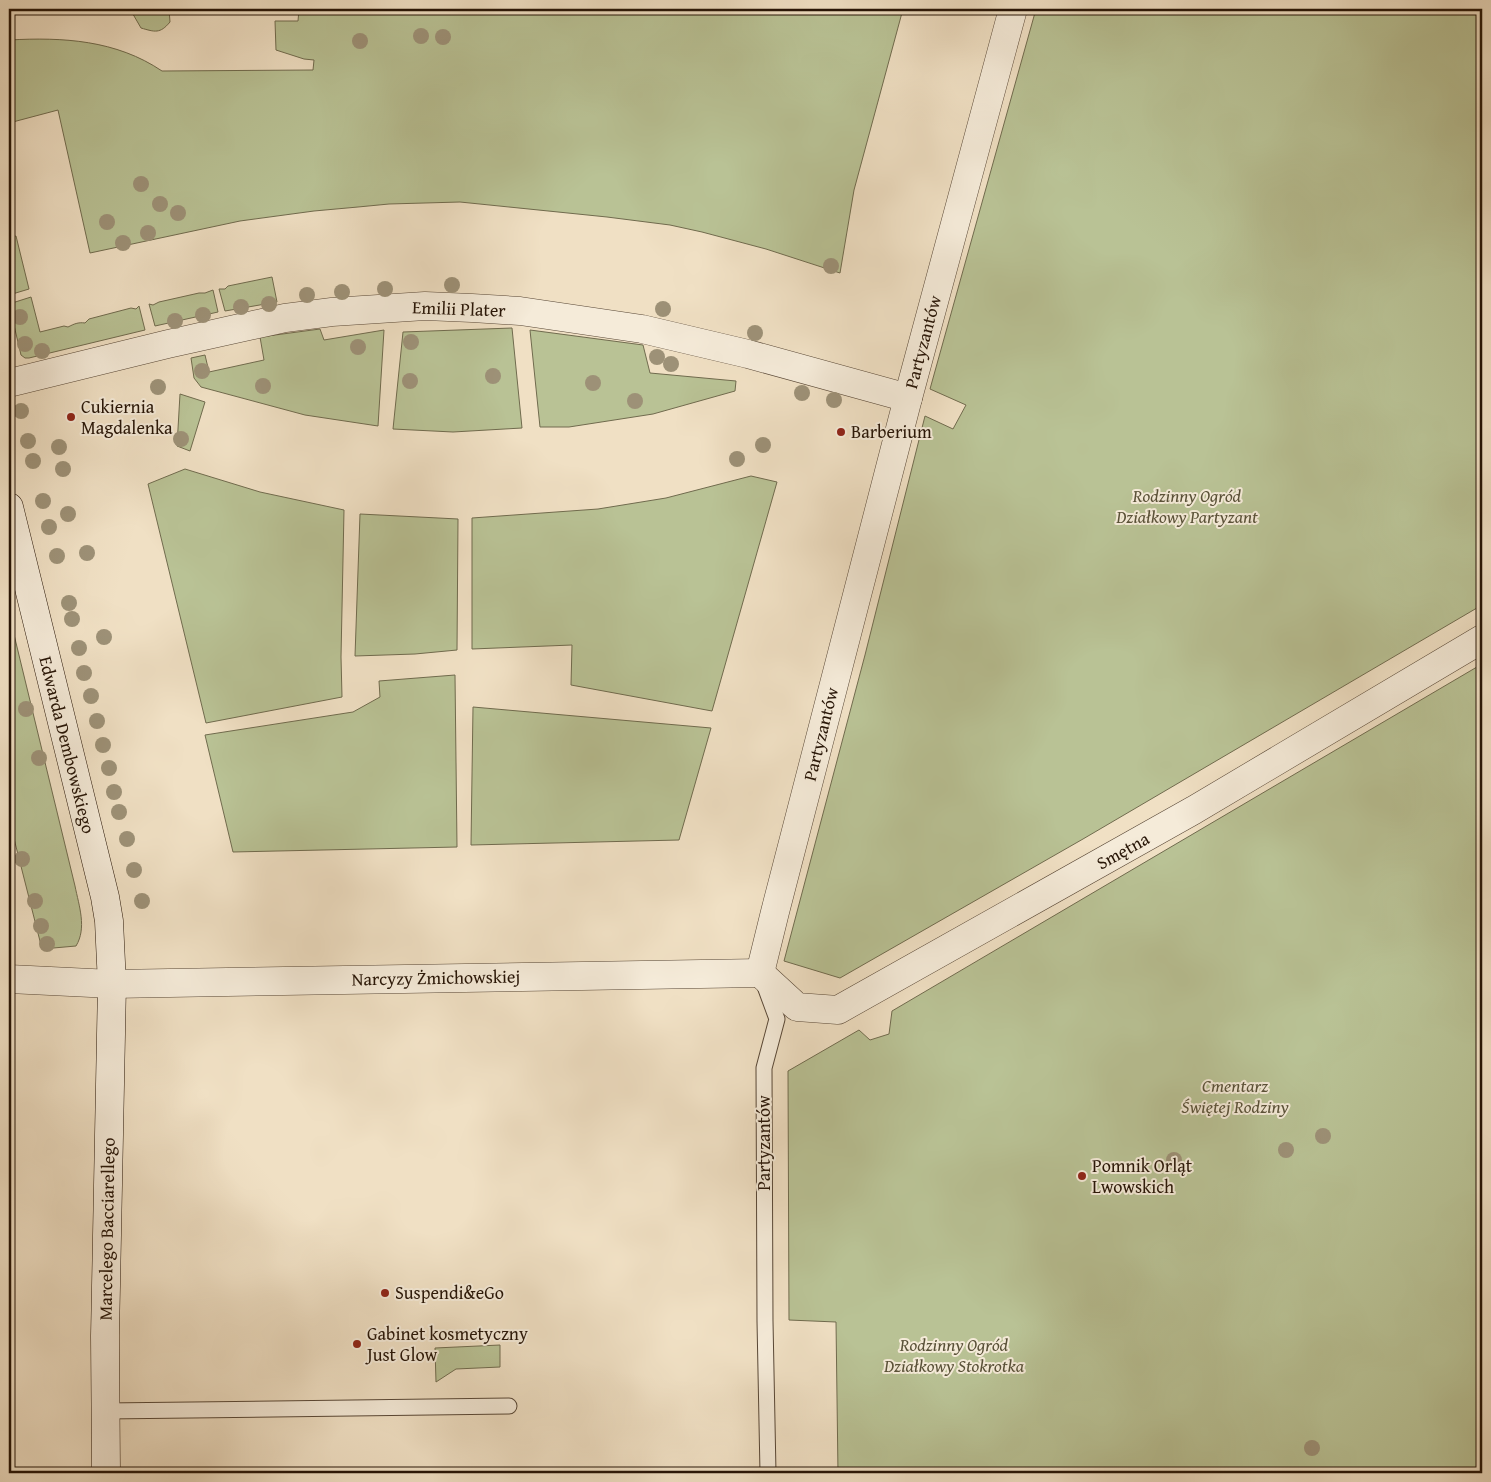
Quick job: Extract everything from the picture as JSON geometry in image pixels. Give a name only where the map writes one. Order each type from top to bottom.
[{"type":"street","name":"Partyzantów","points":[[760,973],[908,398],[1013,9]]},
{"type":"street","name":"Emilii Plater","points":[[9,383],[168,344],[285,318],[332,312],[426,306],[520,311],[642,329],[748,354],[908,398]]},
{"type":"street","name":"Edwarda Dembowskiego","points":[[9,507],[105,897],[112,954],[112,984]]},
{"type":"street","name":"Smętna","points":[[760,973],[797,1007],[838,1010],[1183,817],[1482,639]]},
{"type":"street","name":"Narcyzy Żmichowskiej","points":[[9,979],[112,984],[760,973]]},
{"type":"street","name":"Marcelego Bacciarellego","points":[[106,1473],[105,1336],[112,984]]},
{"type":"lane","name":"Partyzantów","points":[[760,973],[776,1019],[764,1068],[764,1321],[768,1473]]},
{"type":"lane","points":[[105,1411],[508,1406]]},
{"type":"green space","points":[[130,9],[169,9],[170,22],[163,29],[157,31],[141,28]]},
{"type":"green space","points":[[299,9],[903,9],[854,190],[840,273],[766,249],[670,225],[460,202],[389,204],[314,211],[240,221],[90,253],[58,110],[9,123],[9,40],[69,40],[108,47],[144,61],[162,71],[313,70],[314,60],[304,59],[276,50],[275,21],[298,21]]},
{"type":"green space","name":"Rodzinny Ogród Działkowy Partyzant","points":[[1036,9],[1482,9],[1482,605],[1083,839],[840,978],[784,961],[865,655],[925,416],[953,429],[966,405],[930,389]]},
{"type":"green space","points":[[16,236],[29,289],[9,295],[9,237]]},
{"type":"green space","points":[[272,277],[277,302],[225,311],[219,289]]},
{"type":"green space","points":[[213,290],[218,312],[155,326],[149,304],[153,305]]},
{"type":"green space","points":[[31,297],[40,332],[85,323],[89,319],[131,308],[136,309],[139,306],[145,330],[25,358],[21,355],[9,304]]},
{"type":"green space","points":[[512,328],[522,428],[453,432],[393,429],[403,332]]},
{"type":"green space","points":[[320,329],[324,340],[384,330],[378,426],[305,415],[201,387],[194,378],[191,358],[205,355],[209,372],[264,360],[260,337]]},
{"type":"green space","points":[[530,330],[643,345],[650,373],[736,381],[735,391],[653,414],[569,427],[540,427]]},
{"type":"green space","points":[[180,394],[205,402],[190,451],[177,446]]},
{"type":"green space","points":[[185,469],[260,492],[344,510],[342,697],[206,723],[148,484]]},
{"type":"green space","points":[[751,476],[777,482],[712,711],[571,685],[572,645],[472,649],[472,518],[598,509],[666,498]]},
{"type":"green space","points":[[360,514],[458,519],[457,650],[415,654],[355,656]]},
{"type":"green space","points":[[9,614],[80,909],[82,924],[76,946],[42,949],[9,819]]},
{"type":"green space","name":"Cmentarz Świętej Rodziny","points":[[1482,664],[1482,1473],[838,1473],[836,1322],[789,1320],[788,1071],[859,1030],[870,1040],[889,1034],[892,1011]]},
{"type":"green space","points":[[455,675],[457,847],[233,852],[205,735],[353,712],[380,697],[379,681]]},
{"type":"green space","points":[[473,707],[711,728],[679,840],[471,845]]},
{"type":"green space","points":[[500,1345],[500,1367],[456,1369],[436,1382],[435,1348]]},
{"type":"place","name":"Cukiernia Magdalenka","points":[[71,417]]},
{"type":"place","name":"Barberium","points":[[841,432]]},
{"type":"place","name":"Pomnik Orląt Lwowskich","points":[[1082,1176]]},
{"type":"place","name":"Suspendi&eGo","points":[[385,1293]]},
{"type":"place","name":"Gabinet kosmetyczny Just Glow","points":[[357,1344]]},
{"type":"park label","name":"Rodzinny Ogród Działkowy Stokrotka","points":[[954,1355]]}]
